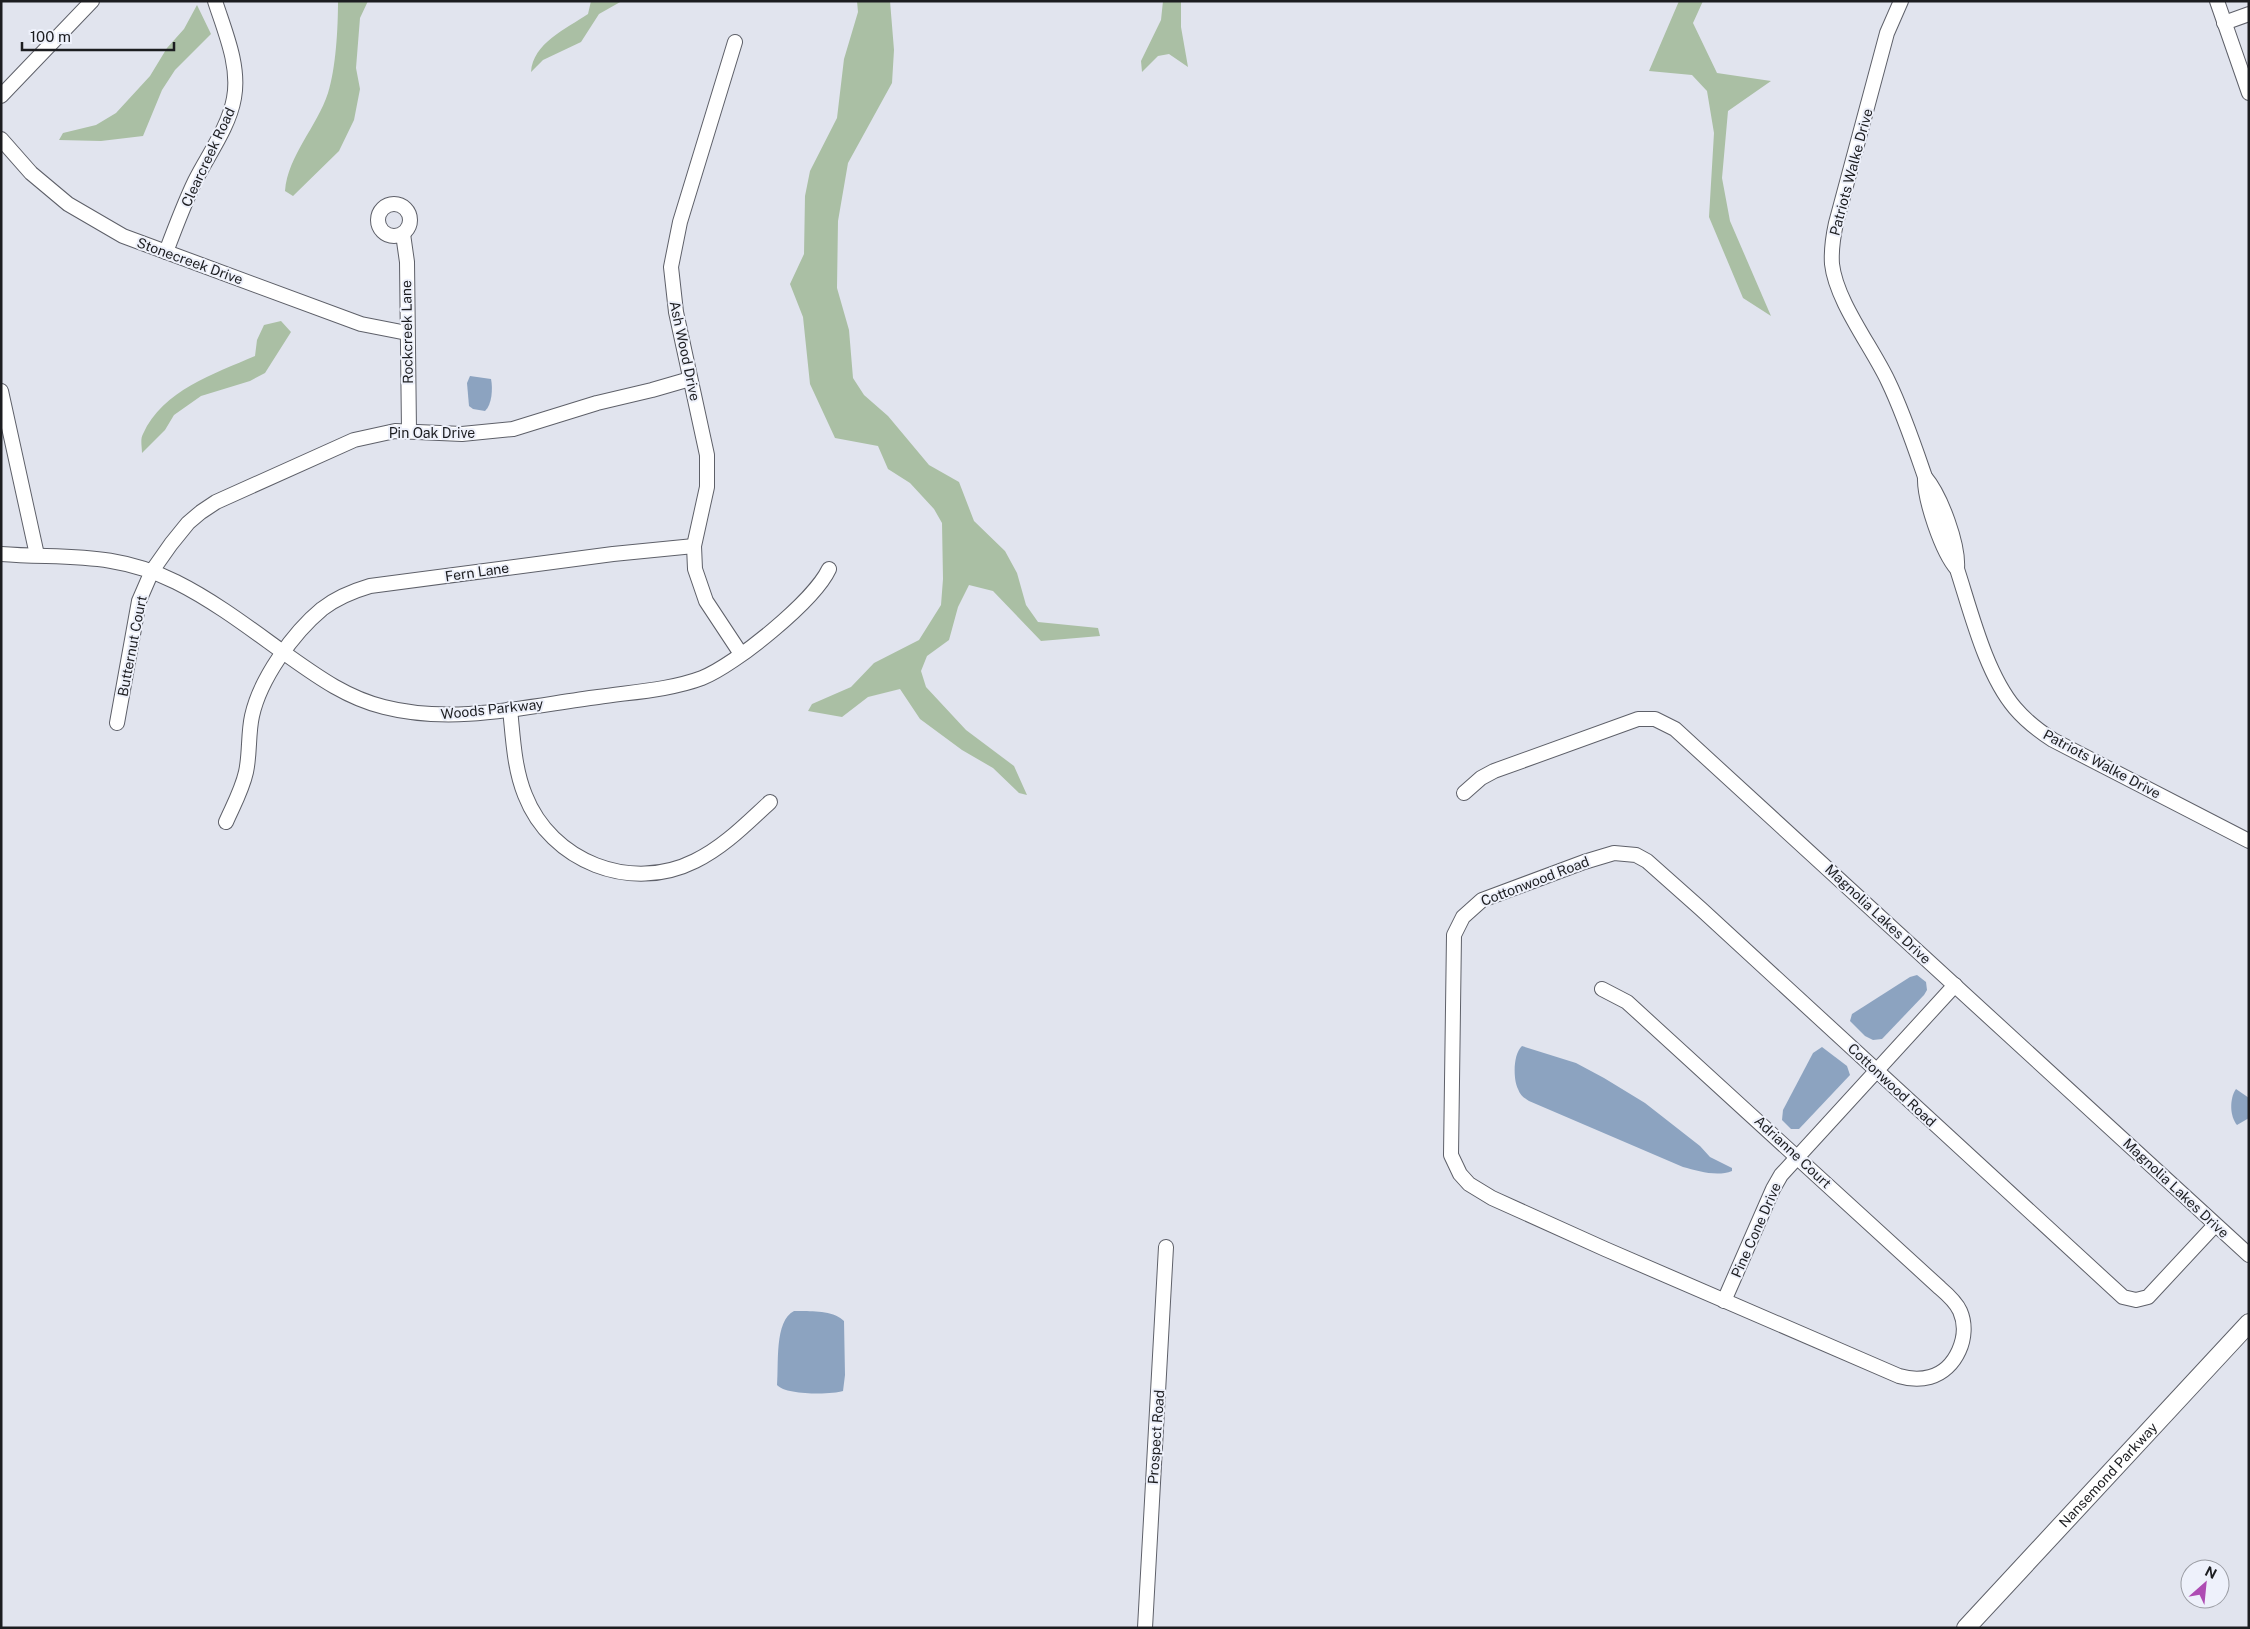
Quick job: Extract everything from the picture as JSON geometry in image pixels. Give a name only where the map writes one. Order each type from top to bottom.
[{"type":"main road","name":"Nansemond Parkway","points":[[1966,1628],[2249,1322]]},
{"type":"street","points":[[1,96],[92,1]]},
{"type":"street","name":"Clearcreek Road","points":[[166,252],[194,183],[230,114],[235,97],[235,72],[231,51],[216,1]]},
{"type":"street","name":"Patriots Walke Drive","points":[[1901,1],[1887,33],[1836,223],[1831,251],[1836,282],[1892,388],[1926,477],[1934,488],[1958,556],[1956,570],[1996,679],[2014,707],[2025,719],[2059,744],[2249,841]]},
{"type":"street","points":[[2217,1],[2249,93]]},
{"type":"street","points":[[2224,23],[2249,14]]},
{"type":"street","name":"Ash Wood Drive","points":[[735,42],[672,250],[671,280],[706,448],[708,471],[694,546],[695,569],[706,601],[741,654]]},
{"type":"street","name":"Stonecreek Drive","points":[[1,139],[31,174],[68,204],[123,236],[361,324],[407,333]]},
{"type":"street","name":"Rockcreek Lane","points":[[403,234],[407,262],[409,431]]},
{"type":"street","name":"Pin Oak Drive","points":[[152,571],[188,523],[216,502],[354,440],[376,434],[409,431],[462,434],[513,429],[589,405],[652,390],[690,378]]},
{"type":"street","points":[[1,391],[37,555]]},
{"type":"street","name":"Fern Lane","points":[[226,822],[241,789],[246,771],[249,734],[255,705],[283,652],[322,609],[353,592],[370,586],[613,554],[694,546]]},
{"type":"street","name":"Woods Parkway","points":[[1,554],[105,559],[152,571],[197,593],[339,691],[384,707],[408,712],[453,715],[510,709],[685,683],[718,670],[741,654],[807,600],[818,588],[829,568]]},
{"type":"street","name":"Butternut Court","points":[[117,723],[139,601],[152,571]]},
{"type":"street","points":[[510,709],[520,782],[532,811],[552,838],[572,854],[593,865],[632,874],[648,874],[682,867],[707,855],[740,830],[770,802]]},
{"type":"street","name":"Magnolia Lakes Drive","points":[[1464,793],[1481,778],[1494,771],[1596,733],[1638,719],[1648,718],[1663,722],[1684,736],[2249,1255]]},
{"type":"street","name":"Cottonwood Road","points":[[1964,1332],[1961,1347],[1950,1364],[1931,1377],[1910,1379],[1899,1376],[1724,1301],[1480,1192],[1460,1174],[1451,1155],[1454,935],[1463,917],[1482,900],[1584,862],[1614,853],[1636,855],[1648,861],[1701,909],[2123,1298],[2136,1300],[2148,1297],[2215,1225]]},
{"type":"street","name":"Pine Cone Drive","points":[[1724,1301],[1773,1189],[1781,1175],[1955,985]]},
{"type":"street","name":"Adrianne Court","points":[[1602,988],[1627,1002],[1948,1296],[1959,1309],[1964,1332]]},
{"type":"street","name":"Prospect Road","points":[[1145,1628],[1166,1246]]},
{"type":"green space","points":[[338,1],[368,1],[360,18],[356,68],[360,89],[354,120],[339,151],[293,196],[285,191],[291,165],[317,118],[331,83],[336,48]]},
{"type":"green space","points":[[591,1],[622,1],[599,14],[581,42],[543,60],[531,72],[533,62],[544,45],[561,31],[588,14]]},
{"type":"green space","points":[[857,1],[890,1],[894,50],[892,83],[848,163],[838,221],[837,288],[849,330],[853,378],[864,395],[888,416],[929,465],[959,482],[974,521],[1005,551],[1017,573],[1026,605],[1038,622],[1098,628],[1100,636],[1041,641],[993,591],[969,585],[958,607],[949,640],[927,656],[921,671],[926,687],[966,730],[1014,766],[1027,795],[1019,793],[993,768],[962,750],[920,719],[900,689],[868,697],[842,717],[808,711],[812,704],[851,687],[874,663],[919,640],[941,605],[943,579],[942,523],[934,509],[910,483],[888,469],[878,446],[835,438],[810,384],[803,317],[790,284],[804,254],[805,196],[810,171],[837,118],[844,59],[858,12]]},
{"type":"green space","points":[[1163,1],[1181,1],[1181,27],[1188,67],[1169,54],[1158,56],[1142,72],[1141,61],[1161,20]]},
{"type":"green space","points":[[1679,1],[1703,1],[1693,23],[1717,73],[1771,81],[1728,111],[1722,178],[1730,221],[1771,316],[1743,298],[1709,217],[1714,133],[1707,91],[1692,75],[1649,71]]},
{"type":"green space","points":[[197,5],[211,34],[175,70],[162,90],[143,136],[101,141],[59,140],[63,133],[96,125],[116,113],[150,76],[167,48],[184,29]]},
{"type":"green space","points":[[281,321],[291,332],[265,373],[250,381],[201,396],[174,415],[165,430],[142,453],[142,436],[152,419],[163,406],[191,385],[255,356],[257,340],[264,325]]},
{"type":"water","points":[[470,376],[491,379],[491,396],[485,411],[473,409],[469,406],[467,383]]},
{"type":"water","points":[[1917,975],[1926,982],[1927,990],[1882,1039],[1873,1040],[1865,1036],[1850,1021],[1852,1014],[1910,977]]},
{"type":"water","points":[[1522,1046],[1576,1063],[1604,1078],[1645,1103],[1700,1146],[1710,1157],[1732,1168],[1732,1171],[1726,1173],[1701,1172],[1683,1167],[1529,1101],[1520,1093],[1515,1079],[1515,1060]]},
{"type":"water","points":[[1822,1047],[1847,1066],[1850,1075],[1799,1129],[1791,1129],[1782,1120],[1783,1110],[1813,1053]]},
{"type":"water","points":[[2236,1089],[2249,1098],[2249,1118],[2237,1125],[2231,1108],[2232,1098]]},
{"type":"water","points":[[794,1311],[827,1313],[840,1317],[844,1321],[845,1375],[843,1391],[798,1392],[789,1391],[777,1385],[780,1334],[783,1324]]}]
